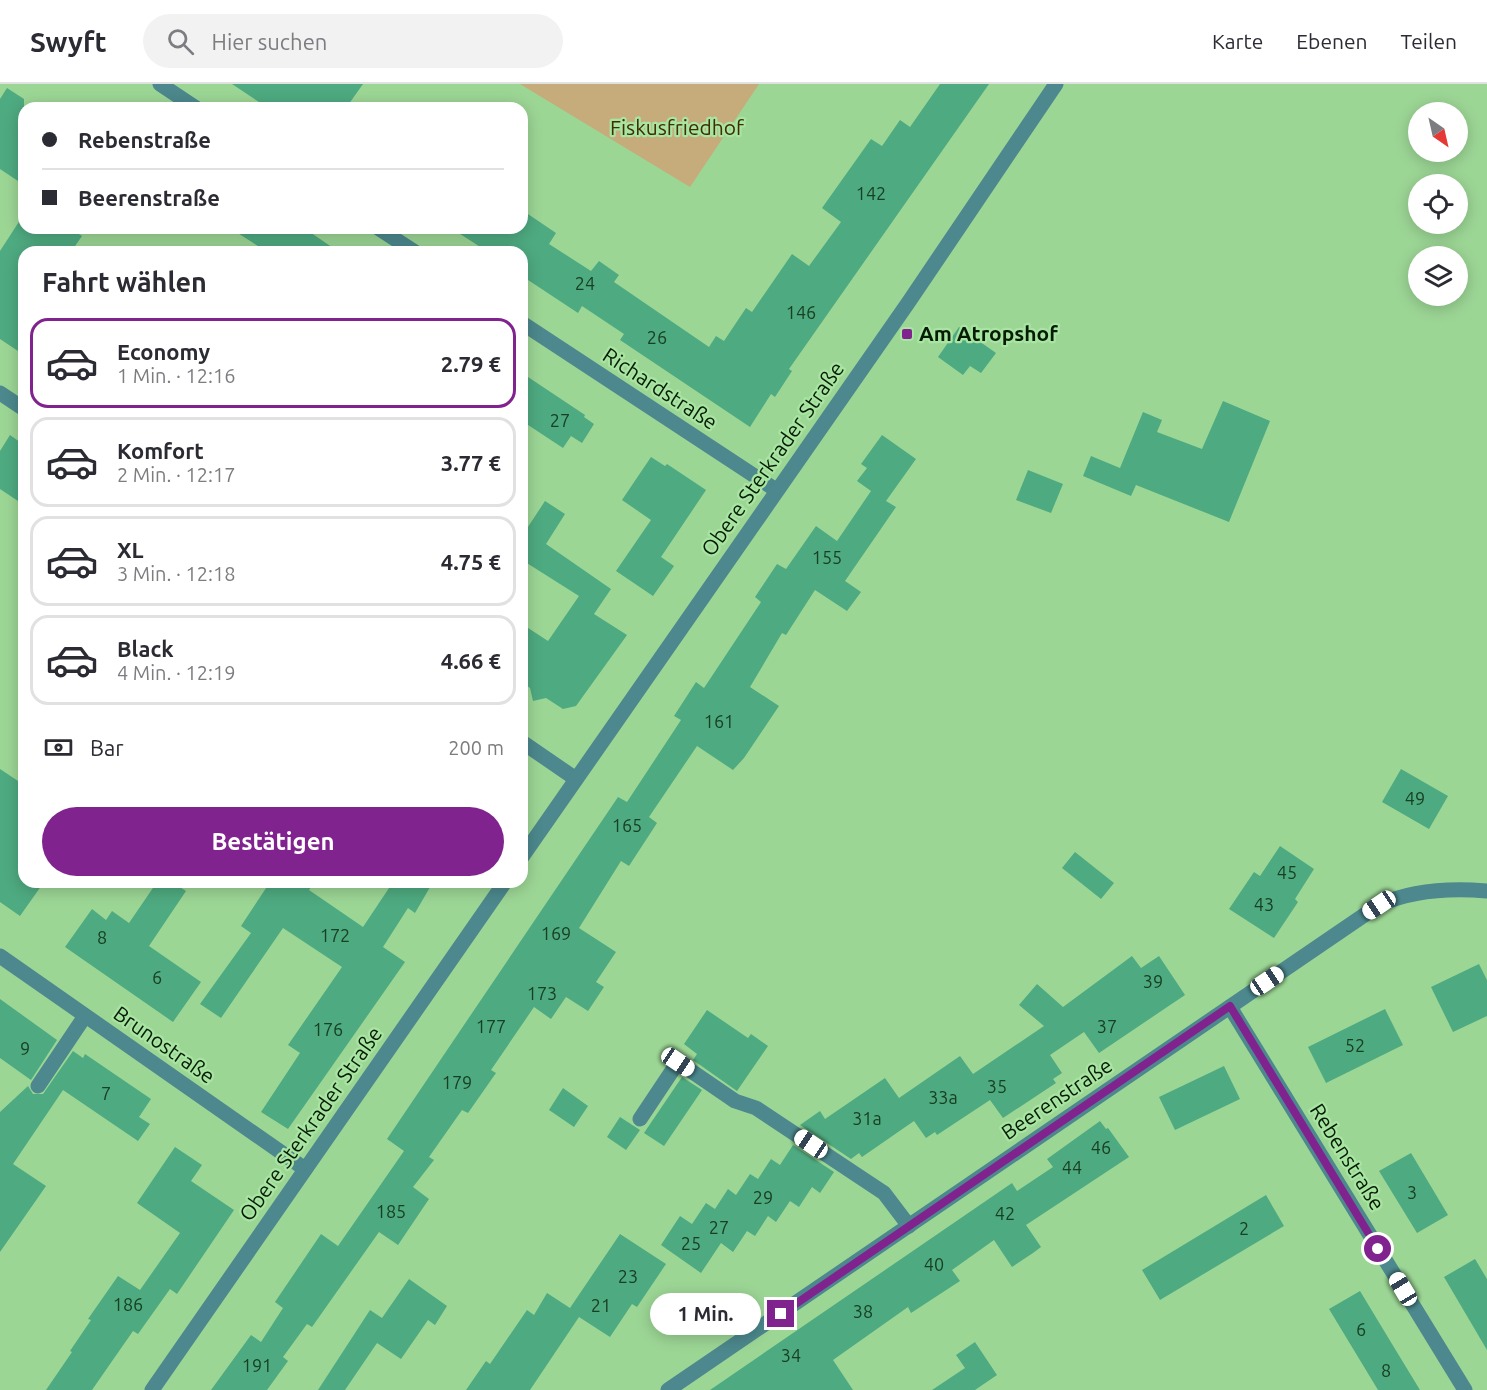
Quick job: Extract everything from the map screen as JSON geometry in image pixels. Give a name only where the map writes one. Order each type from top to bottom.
[{"type":"street","points":[[160,84],[187,102]]},
{"type":"street","name":"Obere Sterkrader Straße","points":[[528,848],[908,303],[1056,84]]},
{"type":"street","points":[[387,234],[406,246]]},
{"type":"street","name":"Richardstraße","points":[[528,327],[776,490]]},
{"type":"street","points":[[0,393],[18,405]]},
{"type":"street","points":[[528,746],[576,779]]},
{"type":"street","name":"Obere Sterkrader Straße","points":[[152,1390],[501,888]]},
{"type":"street","name":"Beerenstraße","points":[[668,1390],[1230,1006],[1390,900],[1460,889],[1487,891]]},
{"type":"street","name":"Brunostraße","points":[[0,956],[305,1169]]},
{"type":"street","name":"Rebenstraße","points":[[1230,1006],[1465,1390]]},
{"type":"street","points":[[38,1086],[85,1016]]},
{"type":"street","points":[[640,1119],[678,1062],[735,1101],[756,1108],[884,1193],[909,1226]]},
{"type":"green space","name":"Fiskusfriedhof","points":[[520,84],[759,84],[690,187]]},
{"type":"building","points":[[232,84],[363,84],[350,102],[259,102]]},
{"type":"building","points":[[940,84],[989,84],[789,369],[792,371],[775,397],[771,394],[750,427],[620,340],[624,334],[582,306],[578,313],[528,280],[528,246],[479,246],[460,234],[528,234],[528,214],[556,233],[549,244],[591,271],[599,261],[619,275],[614,282],[709,347],[716,336],[724,341],[746,308],[752,312],[792,254],[809,266],[841,222],[822,208],[871,139],[882,146],[900,120],[910,127]]},
{"type":"building","points":[[7,88],[24,99],[24,102],[18,102],[18,181],[0,169],[0,99]]},
{"type":"building","points":[[18,223],[18,234],[79,234],[82,236],[75,246],[18,246],[18,351],[0,339],[0,251]]},
{"type":"building","points":[[239,234],[313,234],[330,246],[258,246]]},
{"type":"building","points":[[959,327],[996,353],[981,373],[970,366],[963,375],[938,357]]},
{"type":"building","points":[[528,377],[585,415],[584,417],[594,424],[582,443],[571,436],[563,448],[528,425]]},
{"type":"building","points":[[1223,401],[1270,421],[1229,522],[1136,485],[1131,496],[1083,476],[1091,456],[1120,468],[1143,412],[1162,420],[1157,432],[1202,449]]},
{"type":"building","points":[[10,435],[18,441],[18,501],[0,489],[0,451]]},
{"type":"building","points":[[882,435],[916,459],[886,501],[896,507],[845,581],[861,592],[847,611],[815,590],[786,635],[782,633],[750,687],[779,706],[744,758],[733,770],[697,746],[649,817],[657,823],[629,866],[621,861],[579,928],[616,952],[596,982],[604,987],[588,1011],[566,997],[551,1019],[534,1007],[491,1070],[496,1073],[468,1113],[462,1110],[429,1157],[434,1160],[413,1187],[429,1199],[398,1245],[379,1232],[312,1327],[307,1324],[283,1357],[288,1361],[267,1390],[211,1390],[251,1335],[261,1342],[283,1308],[275,1302],[321,1234],[338,1246],[404,1151],[387,1139],[618,797],[627,802],[681,720],[674,716],[696,682],[704,688],[761,602],[755,597],[777,564],[786,569],[816,526],[837,541],[871,491],[857,481],[867,468],[861,464]]},
{"type":"building","points":[[651,457],[665,466],[667,464],[706,490],[661,557],[674,566],[653,596],[616,571],[651,520],[622,500]]},
{"type":"building","points":[[1028,470],[1063,484],[1051,513],[1016,500]]},
{"type":"building","points":[[545,501],[565,514],[546,544],[611,589],[594,614],[627,635],[576,706],[563,709],[546,698],[533,701],[528,686],[528,628],[548,641],[579,596],[528,564],[528,527]]},
{"type":"building","points":[[0,769],[18,781],[18,888],[40,888],[20,916],[0,902]]},
{"type":"building","points":[[1401,769],[1448,796],[1429,829],[1382,802]]},
{"type":"building","points":[[1280,846],[1314,869],[1295,899],[1298,902],[1274,938],[1229,909],[1254,872],[1260,876]]},
{"type":"building","points":[[1075,852],[1114,883],[1101,899],[1062,868]]},
{"type":"building","points":[[153,888],[181,888],[186,891],[149,946],[201,982],[173,1022],[65,947],[92,909],[106,920],[112,911],[129,923]]},
{"type":"building","points":[[266,888],[310,888],[309,890],[363,927],[389,888],[430,888],[415,913],[408,908],[383,947],[405,962],[288,1129],[261,1112],[300,1053],[288,1045],[342,967],[283,928],[221,1018],[200,1004],[251,933],[241,926]]},
{"type":"building","points":[[1132,956],[1141,968],[1159,956],[1185,995],[1099,1053],[1084,1032],[1050,1055],[1062,1073],[1053,1079],[1056,1083],[1003,1118],[990,1100],[937,1135],[935,1132],[926,1138],[914,1121],[862,1157],[859,1153],[851,1159],[800,1125],[820,1111],[825,1119],[885,1078],[899,1098],[960,1056],[973,1074],[1044,1026],[1019,1005],[1037,984],[1063,1007]]},
{"type":"building","points":[[1479,964],[1487,980],[1487,1016],[1453,1032],[1431,987]]},
{"type":"building","points":[[0,999],[57,1040],[31,1080],[0,1058]]},
{"type":"building","points":[[1385,1009],[1403,1045],[1326,1083],[1308,1047]]},
{"type":"building","points":[[707,1010],[748,1038],[751,1034],[768,1046],[737,1091],[693,1060],[697,1054],[684,1044]]},
{"type":"building","points":[[73,1051],[83,1058],[85,1054],[151,1099],[139,1117],[150,1124],[138,1141],[63,1090],[13,1164],[46,1186],[0,1252],[0,1112],[28,1086],[33,1094],[43,1094]]},
{"type":"building","points":[[1224,1066],[1240,1099],[1175,1130],[1159,1097]]},
{"type":"building","points":[[682,1077],[702,1090],[664,1146],[644,1133]]},
{"type":"building","points":[[563,1088],[588,1106],[574,1127],[549,1110]]},
{"type":"building","points":[[620,1117],[640,1130],[626,1150],[607,1137]]},
{"type":"building","points":[[1100,1121],[1106,1129],[1108,1128],[1129,1157],[1026,1225],[1041,1247],[1033,1253],[1012,1267],[994,1240],[952,1270],[960,1281],[911,1313],[908,1307],[833,1360],[853,1390],[710,1390],[1012,1183],[1017,1191],[1053,1167],[1047,1159]]},
{"type":"building","points":[[793,1145],[834,1172],[820,1193],[812,1187],[799,1207],[790,1201],[776,1222],[768,1216],[755,1236],[747,1231],[733,1252],[721,1243],[701,1273],[661,1245],[680,1216],[692,1224],[706,1203],[715,1209],[728,1189],[736,1195],[750,1174],[758,1179],[771,1159],[780,1165]]},
{"type":"building","points":[[175,1147],[202,1165],[191,1181],[234,1210],[177,1294],[170,1289],[138,1334],[133,1331],[92,1390],[46,1390],[91,1320],[88,1319],[118,1276],[140,1290],[180,1233],[137,1203]]},
{"type":"building","points":[[1411,1153],[1448,1215],[1417,1233],[1379,1171]]},
{"type":"building","points":[[1266,1195],[1284,1226],[1160,1300],[1142,1270]]},
{"type":"building","points":[[620,1234],[666,1264],[637,1307],[632,1304],[610,1337],[579,1317],[530,1390],[466,1390],[486,1361],[490,1364],[527,1310],[534,1315],[547,1293],[570,1308]]},
{"type":"building","points":[[1475,1259],[1487,1279],[1487,1350],[1444,1277]]},
{"type":"building","points":[[409,1279],[447,1306],[435,1325],[428,1320],[401,1359],[377,1343],[345,1390],[318,1390],[370,1310],[382,1318]]},
{"type":"building","points":[[1360,1291],[1420,1390],[1378,1390],[1329,1309]]},
{"type":"building","points":[[975,1342],[997,1375],[975,1390],[932,1390],[965,1368],[956,1355]]},
{"type":"place","name":"Am Atropshof","points":[[907,334]]},
{"type":"route","points":[[781,1314],[1230,1006],[1378,1249]]}]
